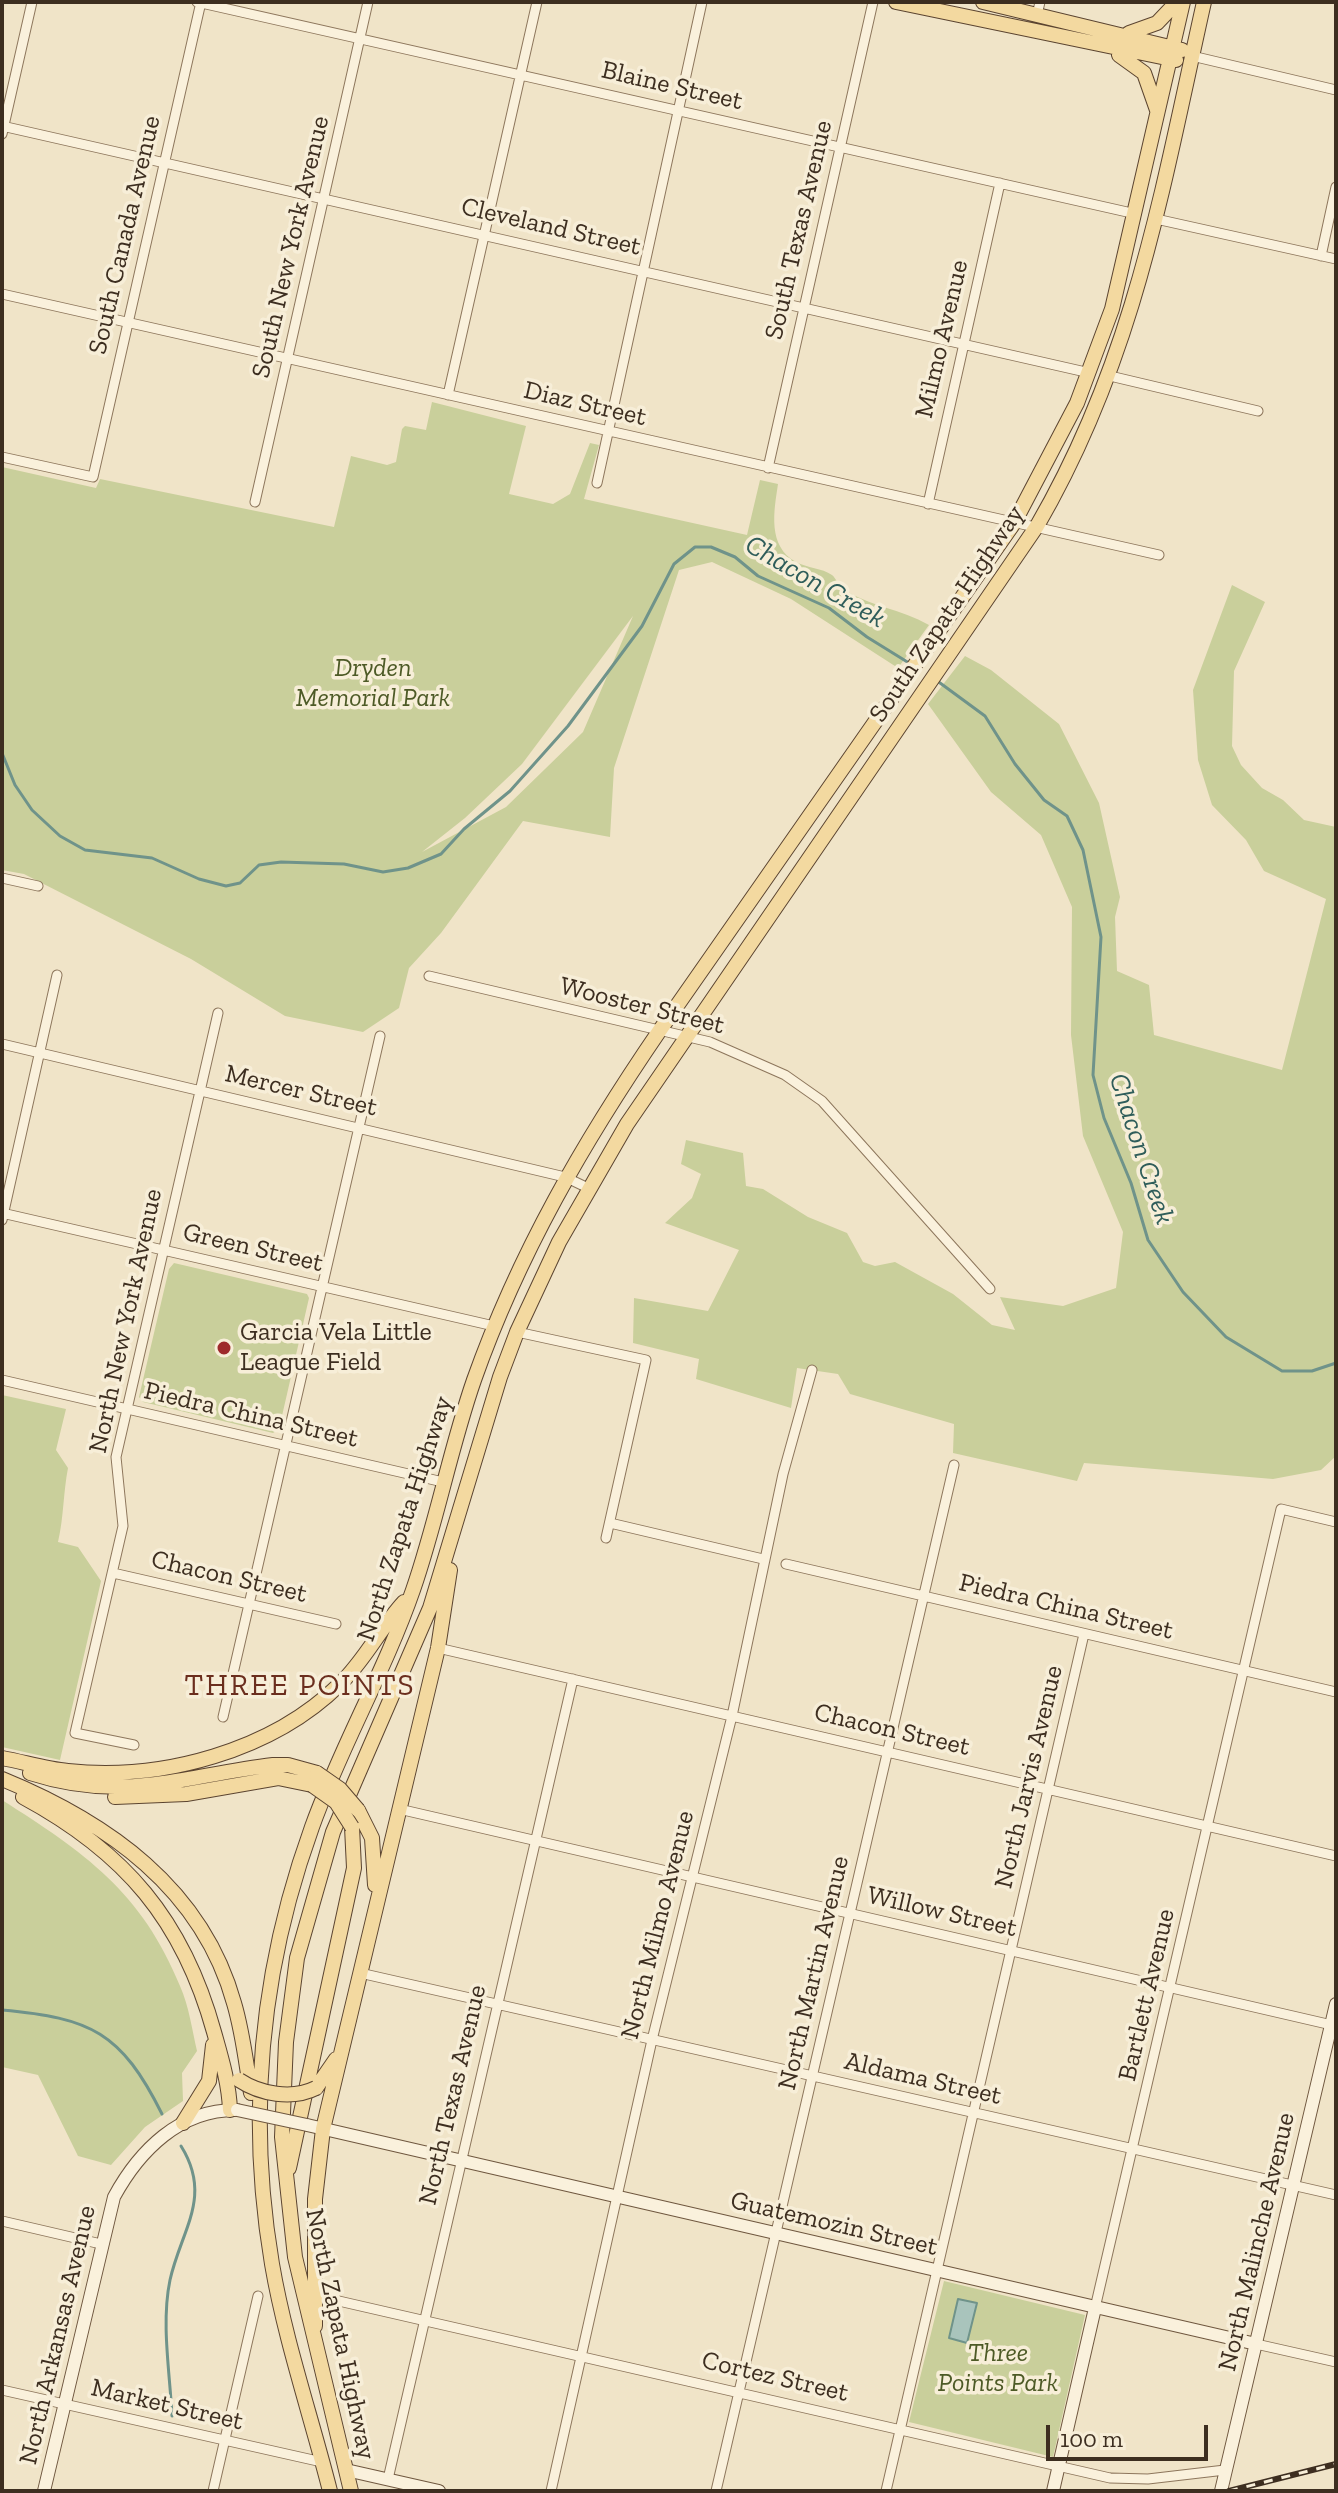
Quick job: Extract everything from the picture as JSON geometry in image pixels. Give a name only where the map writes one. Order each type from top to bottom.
[{"type":"main road","points":[[896,2],[1170,61],[1192,56]]},
{"type":"main road","points":[[983,2],[1039,8],[1123,34],[1174,45],[1192,56]]},
{"type":"main road","points":[[1123,34],[1157,23],[1177,2]]},
{"type":"main road","name":"South Zapata Highway","points":[[565,1177],[604,1111],[1014,523],[1059,443],[1090,373],[1112,309],[1183,2]]},
{"type":"main road","name":"South Zapata Highway","points":[[588,1188],[687,1036],[1037,526],[1079,450],[1110,376],[1140,286],[1204,2]]},
{"type":"main road","points":[[1097,44],[1127,58],[1144,73],[1158,115]]},
{"type":"main road","name":"North Zapata Highway","points":[[330,2491],[273,2268],[258,2135],[264,2025],[283,1916],[313,1823],[412,1593],[443,1482],[494,1326],[532,1239],[565,1177]]},
{"type":"main road","name":"North Zapata Highway","points":[[351,2491],[314,2347],[295,2257],[285,2186],[282,2137],[286,2042],[306,1917],[333,1832],[430,1608],[484,1422],[517,1332],[588,1188]]},
{"type":"main road","points":[[314,2347],[317,2296],[315,2199],[323,2129],[438,1648],[458,1515]]},
{"type":"main road","points":[[2,1760],[69,1771],[135,1771],[209,1757],[243,1744],[285,1724],[338,1686],[362,1661],[390,1617],[412,1593]]},
{"type":"main road","points":[[2,1760],[64,1782],[123,1789],[288,1765],[340,1789],[368,1825],[375,1850],[375,1906]]},
{"type":"main road","points":[[2,1769],[57,1788],[112,1797],[186,1794],[278,1778],[314,1779],[336,1802],[352,1827],[354,1868],[285,2186]]},
{"type":"main road","points":[[2,1779],[64,1806],[118,1838],[145,1861],[186,1905],[223,1970],[233,2000],[243,2038],[258,2135]]},
{"type":"main road","points":[[2,1785],[83,1832],[130,1873],[171,1927],[185,1952],[214,2032],[233,2110]]},
{"type":"main road","name":"North Malinche Avenue","points":[[1221,2491],[1334,2025],[1336,2004]]},
{"type":"main road","points":[[214,2032],[239,2080],[273,2093],[296,2095],[316,2088],[343,2046]]},
{"type":"main road","points":[[183,2123],[209,2081],[214,2032]]},
{"type":"main road","name":"North Arkansas Avenue","points":[[44,2491],[101,2244],[114,2197],[131,2166],[159,2139],[183,2123],[233,2110],[323,2129]]},
{"type":"main road","name":"Guatemozin Street","points":[[323,2129],[1256,2344]]},
{"type":"main road","name":"Bartlett Avenue","points":[[1053,2491],[1095,2308]]},
{"type":"main road","points":[[346,2470],[439,2491]]},
{"type":"street","points":[[3,129],[32,2]]},
{"type":"street","name":"Blaine Street","points":[[200,2],[1136,214]]},
{"type":"street","name":"South Canada Avenue","points":[[2,457],[93,477],[200,2]]},
{"type":"street","name":"South New York Avenue","points":[[255,502],[368,2]]},
{"type":"street","points":[[448,395],[537,2]]},
{"type":"street","points":[[597,483],[702,2]]},
{"type":"street","name":"South Texas Avenue","points":[[768,468],[873,2]]},
{"type":"street","points":[[1192,56],[1336,90]]},
{"type":"street","name":"Cleveland Street","points":[[3,129],[1090,373]]},
{"type":"street","name":"Milmo Avenue","points":[[928,504],[1000,183]]},
{"type":"street","points":[[1321,256],[1336,187]]},
{"type":"street","points":[[1156,219],[1336,259]]},
{"type":"street","name":"Diaz Street","points":[[2,294],[1159,555]]},
{"type":"street","points":[[1110,376],[1258,411]]},
{"type":"street","points":[[2,878],[38,886]]},
{"type":"street","points":[[3,1215],[57,975]]},
{"type":"street","name":"Wooster Street","points":[[429,976],[710,1042],[785,1075],[822,1101],[990,1289]]},
{"type":"street","name":"North New York Avenue","points":[[134,1745],[75,1733],[123,1526],[116,1457],[218,1013]]},
{"type":"street","points":[[223,1717],[380,1036]]},
{"type":"street","name":"Mercer Street","points":[[2,1044],[565,1177],[588,1188]]},
{"type":"street","name":"Green Street","points":[[3,1215],[494,1326]]},
{"type":"street","points":[[517,1332],[646,1360],[606,1538]]},
{"type":"street","name":"North Milmo Avenue","points":[[551,2491],[652,2040],[732,1716],[763,1559],[812,1370]]},
{"type":"street","name":"Piedra China Street","points":[[2,1380],[443,1482]]},
{"type":"street","name":"North Martin Avenue","points":[[716,2491],[954,1465]]},
{"type":"street","name":"Bartlett Avenue","points":[[1095,2308],[1172,1988],[1281,1509],[1336,1522]]},
{"type":"street","points":[[610,1523],[763,1559]]},
{"type":"street","name":"Piedra China Street","points":[[786,1564],[1336,1692]]},
{"type":"street","name":"Chacon Street","points":[[113,1573],[336,1624]]},
{"type":"street","name":"North Jarvis Avenue","points":[[886,2491],[1084,1634]]},
{"type":"street","name":"Chacon Street","points":[[438,1648],[1336,1856]]},
{"type":"street","name":"North Texas Avenue","points":[[388,2479],[573,1679]]},
{"type":"street","name":"Willow Street","points":[[399,1809],[1334,2025]]},
{"type":"street","name":"Aldama Street","points":[[360,1973],[1336,2195]]},
{"type":"street","points":[[2,2221],[101,2244]]},
{"type":"street","points":[[213,2491],[258,2296]]},
{"type":"street","name":"Cortez Street","points":[[317,2296],[1128,2480],[1225,2470]]},
{"type":"street","name":"Guatemozin Street","points":[[1256,2344],[1336,2362]]},
{"type":"street","name":"Market Street","points":[[2,2390],[322,2462]]},
{"type":"green space","name":"Dryden Memorial Park","points":[[432,402],[526,426],[509,494],[553,504],[570,494],[590,443],[599,445],[584,499],[747,535],[760,480],[778,484],[775,527],[780,547],[787,555],[800,564],[832,575],[841,587],[853,595],[929,625],[898,668],[791,599],[712,562],[679,570],[614,768],[610,837],[523,821],[441,933],[409,968],[399,1008],[363,1032],[285,1016],[191,959],[24,874],[2,870],[2,467],[96,488],[100,479],[334,527],[351,456],[387,465],[396,462],[402,429],[405,426],[426,430]],"holes":[[[633,616],[583,732],[506,807],[422,852],[465,818],[522,764]]]},
{"type":"green space","points":[[1232,585],[1265,602],[1234,671],[1232,746],[1241,765],[1262,788],[1283,800],[1304,820],[1336,827],[1336,1456],[1321,1470],[1273,1479],[1084,1463],[1077,1481],[953,1453],[954,1424],[850,1394],[838,1374],[797,1368],[791,1408],[696,1379],[699,1359],[633,1343],[634,1298],[708,1311],[739,1250],[665,1223],[692,1198],[701,1174],[681,1164],[686,1140],[743,1153],[746,1186],[763,1189],[808,1217],[847,1233],[863,1262],[875,1266],[895,1262],[953,1294],[992,1325],[1015,1330],[1000,1297],[1063,1306],[1116,1288],[1123,1232],[1083,1136],[1071,1035],[1072,907],[1041,835],[991,792],[928,704],[965,656],[991,670],[1059,724],[1099,803],[1120,897],[1115,917],[1117,971],[1149,985],[1154,1035],[1282,1070],[1326,899],[1264,871],[1246,840],[1212,805],[1198,760],[1193,690]]},
{"type":"green space","points":[[174,1263],[307,1294],[309,1298],[279,1429],[273,1433],[143,1402],[139,1397],[169,1269]]},
{"type":"green space","points":[[2,1395],[66,1409],[56,1450],[68,1468],[58,1542],[78,1547],[101,1581],[60,1760],[2,1747]]},
{"type":"green space","points":[[2,1800],[84,1857],[129,1900],[165,1953],[186,2002],[197,2051],[182,2073],[183,2101],[145,2127],[111,2165],[78,2156],[38,2075],[2,2067]]},
{"type":"green space","name":"Three Points Park","points":[[944,2281],[1085,2315],[1053,2457],[909,2422]]},
{"type":"water","points":[[958,2299],[977,2303],[967,2343],[949,2338]]},
{"type":"waterway","name":"Chacon Creek","points":[[2,753],[15,785],[32,810],[60,836],[85,850],[152,858],[199,879],[226,886],[240,883],[259,865],[281,862],[344,864],[383,872],[408,868],[441,854],[464,829],[510,791],[568,726],[642,626],[674,564],[695,547],[711,547],[735,557],[758,576],[829,608],[909,663]]},
{"type":"waterway","name":"Chacon Creek","points":[[936,680],[985,716],[1015,764],[1044,800],[1067,816],[1083,850],[1101,937],[1093,1075],[1104,1118],[1131,1183],[1148,1240],[1183,1292],[1226,1337],[1282,1371],[1312,1371],[1336,1363]]},
{"type":"waterway","points":[[2,2010],[59,2018],[100,2034],[132,2064],[162,2114]]},
{"type":"waterway","points":[[172,2416],[166,2331],[167,2296],[194,2198],[190,2164],[181,2146]]},
{"type":"railway","points":[[1229,2491],[1336,2464]]},
{"type":"place","name":"Garcia Vela Little League Field","points":[[224,1348]]},
{"type":"district","name":"THREE POINTS","points":[[300,1686]]}]
